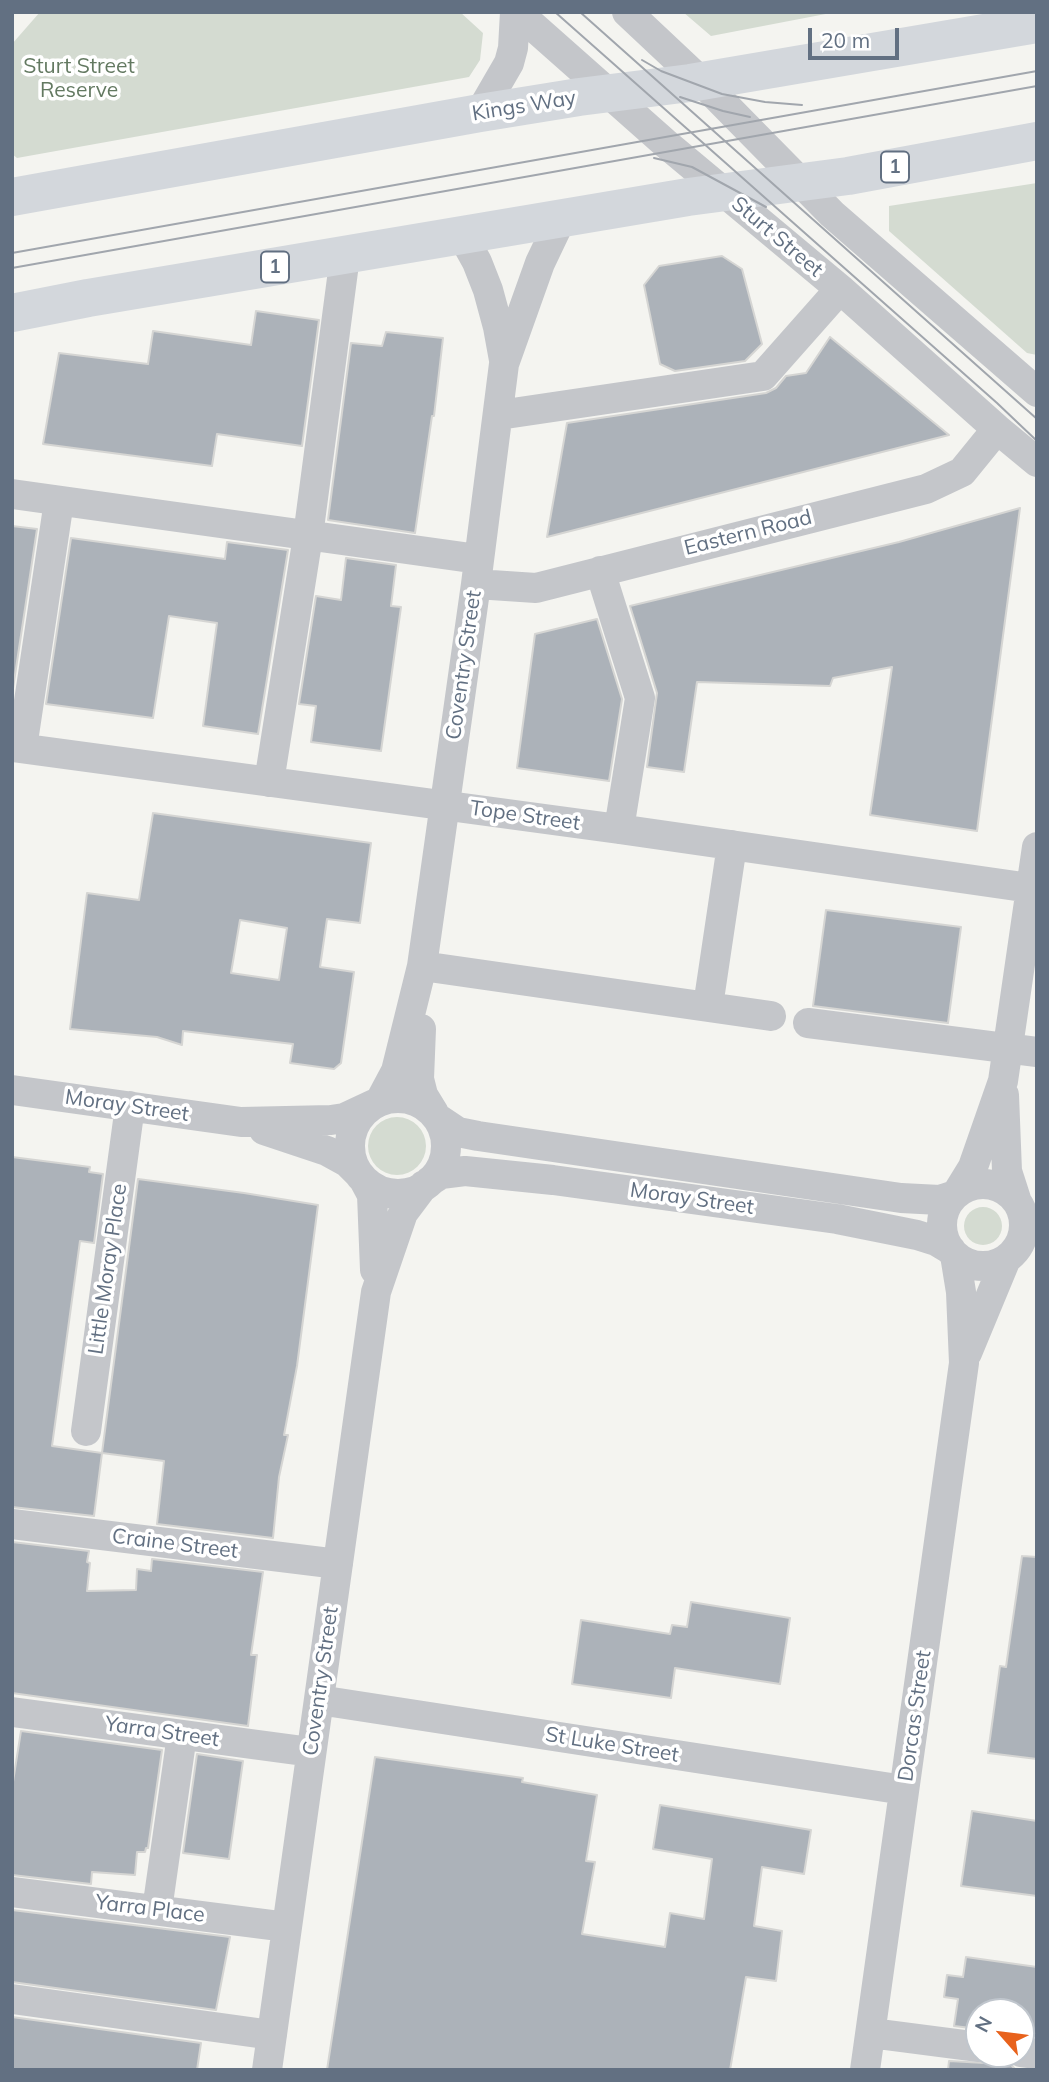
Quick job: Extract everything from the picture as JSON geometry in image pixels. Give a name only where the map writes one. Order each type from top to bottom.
[{"type":"highway","name":"Kings Way","points":[[12,197],[480,113],[701,81],[1037,24]]},
{"type":"highway","name":"1","points":[[12,313],[462,235],[723,192],[799,183],[1037,141]]},
{"type":"street","name":"Sturt Street","points":[[516,12],[723,192],[841,289],[996,429],[1037,462]]},
{"type":"street","points":[[480,113],[509,63],[516,12]]},
{"type":"street","points":[[627,12],[701,81],[799,183],[908,282],[1037,392]]},
{"type":"street","name":"Coventry Street","points":[[435,1116],[423,1095],[418,1073],[422,966],[504,364],[540,263],[561,219]]},
{"type":"street","name":"Coventry Street","points":[[462,235],[488,290],[504,364]]},
{"type":"street","points":[[270,782],[308,536],[345,256]]},
{"type":"street","points":[[499,415],[763,376],[841,289]]},
{"type":"street","name":"Eastern Road","points":[[12,494],[308,536],[477,571],[536,588],[926,489],[962,472],[996,429]]},
{"type":"street","points":[[17,747],[59,501]]},
{"type":"street","points":[[600,571],[639,698],[619,829]]},
{"type":"street","name":"Tope Street","points":[[17,747],[1034,889]]},
{"type":"street","points":[[708,1006],[732,845]]},
{"type":"street","points":[[1003,1081],[1007,1171],[1024,1204],[1023,1236],[1017,1256],[989,1266],[979,1266],[962,1260],[953,1253],[943,1235],[943,1218],[949,1202],[971,1173],[1003,1081],[1023,1050],[1037,847]]},
{"type":"street","points":[[422,966],[771,1016]]},
{"type":"street","name":"Coventry Street","points":[[377,1103],[391,1082],[398,1063],[422,966]]},
{"type":"street","points":[[808,1023],[1023,1050]]},
{"type":"street","name":"Moray Street","points":[[12,1090],[241,1122],[331,1120],[344,1118],[377,1103]]},
{"type":"street","points":[[404,1098],[420,1103],[435,1116],[445,1136],[445,1155],[441,1165],[427,1183],[409,1192],[393,1193],[377,1189],[361,1176],[351,1157],[350,1140],[360,1115],[377,1103],[404,1098]]},
{"type":"street","name":"Little Moray Place","points":[[86,1432],[130,1106]]},
{"type":"street","name":"Moray Street","points":[[435,1116],[458,1132],[478,1136],[901,1198],[940,1200],[956,1194]]},
{"type":"street","name":"Moray Street","points":[[241,1122],[327,1151],[341,1158],[361,1176]]},
{"type":"street","name":"Moray Street","points":[[427,1183],[441,1174],[465,1171],[566,1182],[837,1219],[914,1234],[936,1241],[953,1253]]},
{"type":"street","name":"Coventry Street","points":[[267,2070],[376,1292],[373,1200],[361,1176]]},
{"type":"street","name":"Coventry Street","points":[[376,1292],[397,1227],[408,1206],[427,1183]]},
{"type":"street","points":[[956,1194],[974,1184],[992,1184],[1009,1192],[1024,1204]]},
{"type":"street","name":"Dorcas Street","points":[[865,2070],[964,1363],[959,1271],[953,1253]]},
{"type":"street","name":"Dorcas Street","points":[[964,1363],[1017,1256]]},
{"type":"street","name":"Craine Street","points":[[12,1524],[338,1564]]},
{"type":"street","name":"St Luke Street","points":[[319,1700],[904,1790]]},
{"type":"street","name":"Yarra Street","points":[[12,1712],[311,1752]]},
{"type":"street","points":[[157,1910],[182,1735]]},
{"type":"street","name":"Yarra Place","points":[[12,1892],[287,1927]]},
{"type":"street","points":[[12,1999],[272,2035]]},
{"type":"street","points":[[871,2033],[965,2045]]},
{"type":"green space","name":"Sturt Street Reserve","points":[[40,12],[460,12],[483,33],[480,60],[469,77],[17,158],[12,154],[12,44]]},
{"type":"green space","points":[[683,12],[836,12],[711,36]]},
{"type":"green space","points":[[1037,183],[1037,355],[1027,353],[889,231],[889,206]]},
{"type":"green space","points":[[397,1117],[408,1119],[421,1130],[426,1146],[424,1157],[413,1170],[397,1175],[386,1173],[373,1162],[368,1146],[370,1135],[381,1122]]},
{"type":"green space","points":[[983,1207],[996,1213],[1002,1226],[996,1239],[983,1245],[970,1239],[964,1226],[970,1213]]},
{"type":"building","points":[[722,256],[742,269],[762,344],[745,361],[675,371],[660,364],[644,285],[659,266]]},
{"type":"building","points":[[256,311],[319,320],[302,446],[217,434],[212,466],[43,444],[59,353],[148,364],[153,331],[251,345]]},
{"type":"building","points":[[386,332],[443,338],[434,416],[415,533],[328,520],[351,343],[382,346]]},
{"type":"building","points":[[830,337],[949,435],[547,537],[567,423],[766,393],[776,388],[786,376],[806,373]]},
{"type":"building","points":[[1020,508],[977,831],[870,815],[892,667],[833,678],[830,686],[697,682],[684,772],[647,767],[657,693],[630,606],[899,542]]},
{"type":"building","points":[[12,526],[37,529],[12,695]]},
{"type":"building","points":[[71,538],[225,559],[227,542],[288,550],[258,734],[203,726],[217,623],[169,616],[153,718],[46,704]]},
{"type":"building","points":[[346,558],[396,565],[391,606],[401,607],[381,751],[311,742],[316,706],[299,704],[316,596],[341,600]]},
{"type":"building","points":[[597,619],[622,699],[609,781],[517,768],[535,634]]},
{"type":"building","points":[[153,813],[371,843],[360,923],[327,919],[320,967],[354,972],[341,1063],[334,1069],[290,1063],[293,1044],[183,1031],[182,1045],[157,1037],[70,1029],[87,893],[139,900]],"holes":[[[240,920],[287,928],[279,980],[231,973]]]},
{"type":"building","points":[[826,910],[961,927],[948,1023],[813,1006]]},
{"type":"building","points":[[12,1157],[90,1167],[89,1172],[103,1174],[94,1243],[80,1241],[52,1446],[102,1453],[94,1516],[12,1507]]},
{"type":"building","points":[[138,1179],[318,1205],[297,1366],[284,1435],[288,1435],[279,1477],[273,1538],[157,1524],[164,1461],[102,1453]]},
{"type":"building","points":[[12,1542],[89,1551],[87,1591],[136,1590],[137,1569],[151,1571],[152,1559],[263,1572],[251,1655],[257,1655],[248,1726],[12,1693]]},
{"type":"building","points":[[1022,1556],[1037,1557],[1037,1759],[988,1753],[1000,1666],[1006,1667]]},
{"type":"building","points":[[691,1602],[790,1618],[780,1684],[675,1668],[671,1698],[572,1684],[581,1620],[670,1634],[672,1625],[687,1627]]},
{"type":"building","points":[[21,1731],[162,1750],[148,1848],[145,1852],[137,1852],[135,1875],[92,1872],[91,1884],[12,1875],[12,1788]]},
{"type":"building","points":[[197,1754],[243,1761],[229,1859],[183,1853]]},
{"type":"building","points":[[375,1757],[523,1778],[522,1782],[597,1795],[586,1861],[595,1862],[582,1934],[665,1947],[670,1913],[704,1919],[712,1859],[653,1849],[660,1805],[811,1830],[804,1874],[762,1867],[754,1926],[782,1931],[776,1981],[746,1977],[730,2070],[327,2070]]},
{"type":"building","points":[[972,1811],[1037,1821],[1037,1896],[961,1886]]},
{"type":"building","points":[[12,1910],[230,1937],[216,2010],[12,1982]]},
{"type":"building","points":[[966,1957],[1037,1967],[1037,2036],[1035,1998],[965,1998],[965,2027],[954,2026],[958,1999],[944,1997],[947,1975],[963,1977]]},
{"type":"building","points":[[12,2017],[201,2043],[197,2070],[12,2070]]},
{"type":"building","points":[[949,2061],[965,2062],[965,2068],[1016,2070],[948,2070]]},
{"type":"tram line","points":[[555,12],[1037,441]]},
{"type":"tram line","points":[[580,12],[1037,419]]},
{"type":"tram line","points":[[642,60],[661,71],[722,94],[802,105]]},
{"type":"tram line","points":[[12,253],[1037,71]]},
{"type":"tram line","points":[[12,268],[1037,86]]},
{"type":"tram line","points":[[680,97],[750,117]]},
{"type":"tram line","points":[[654,158],[692,167],[766,207]]}]
